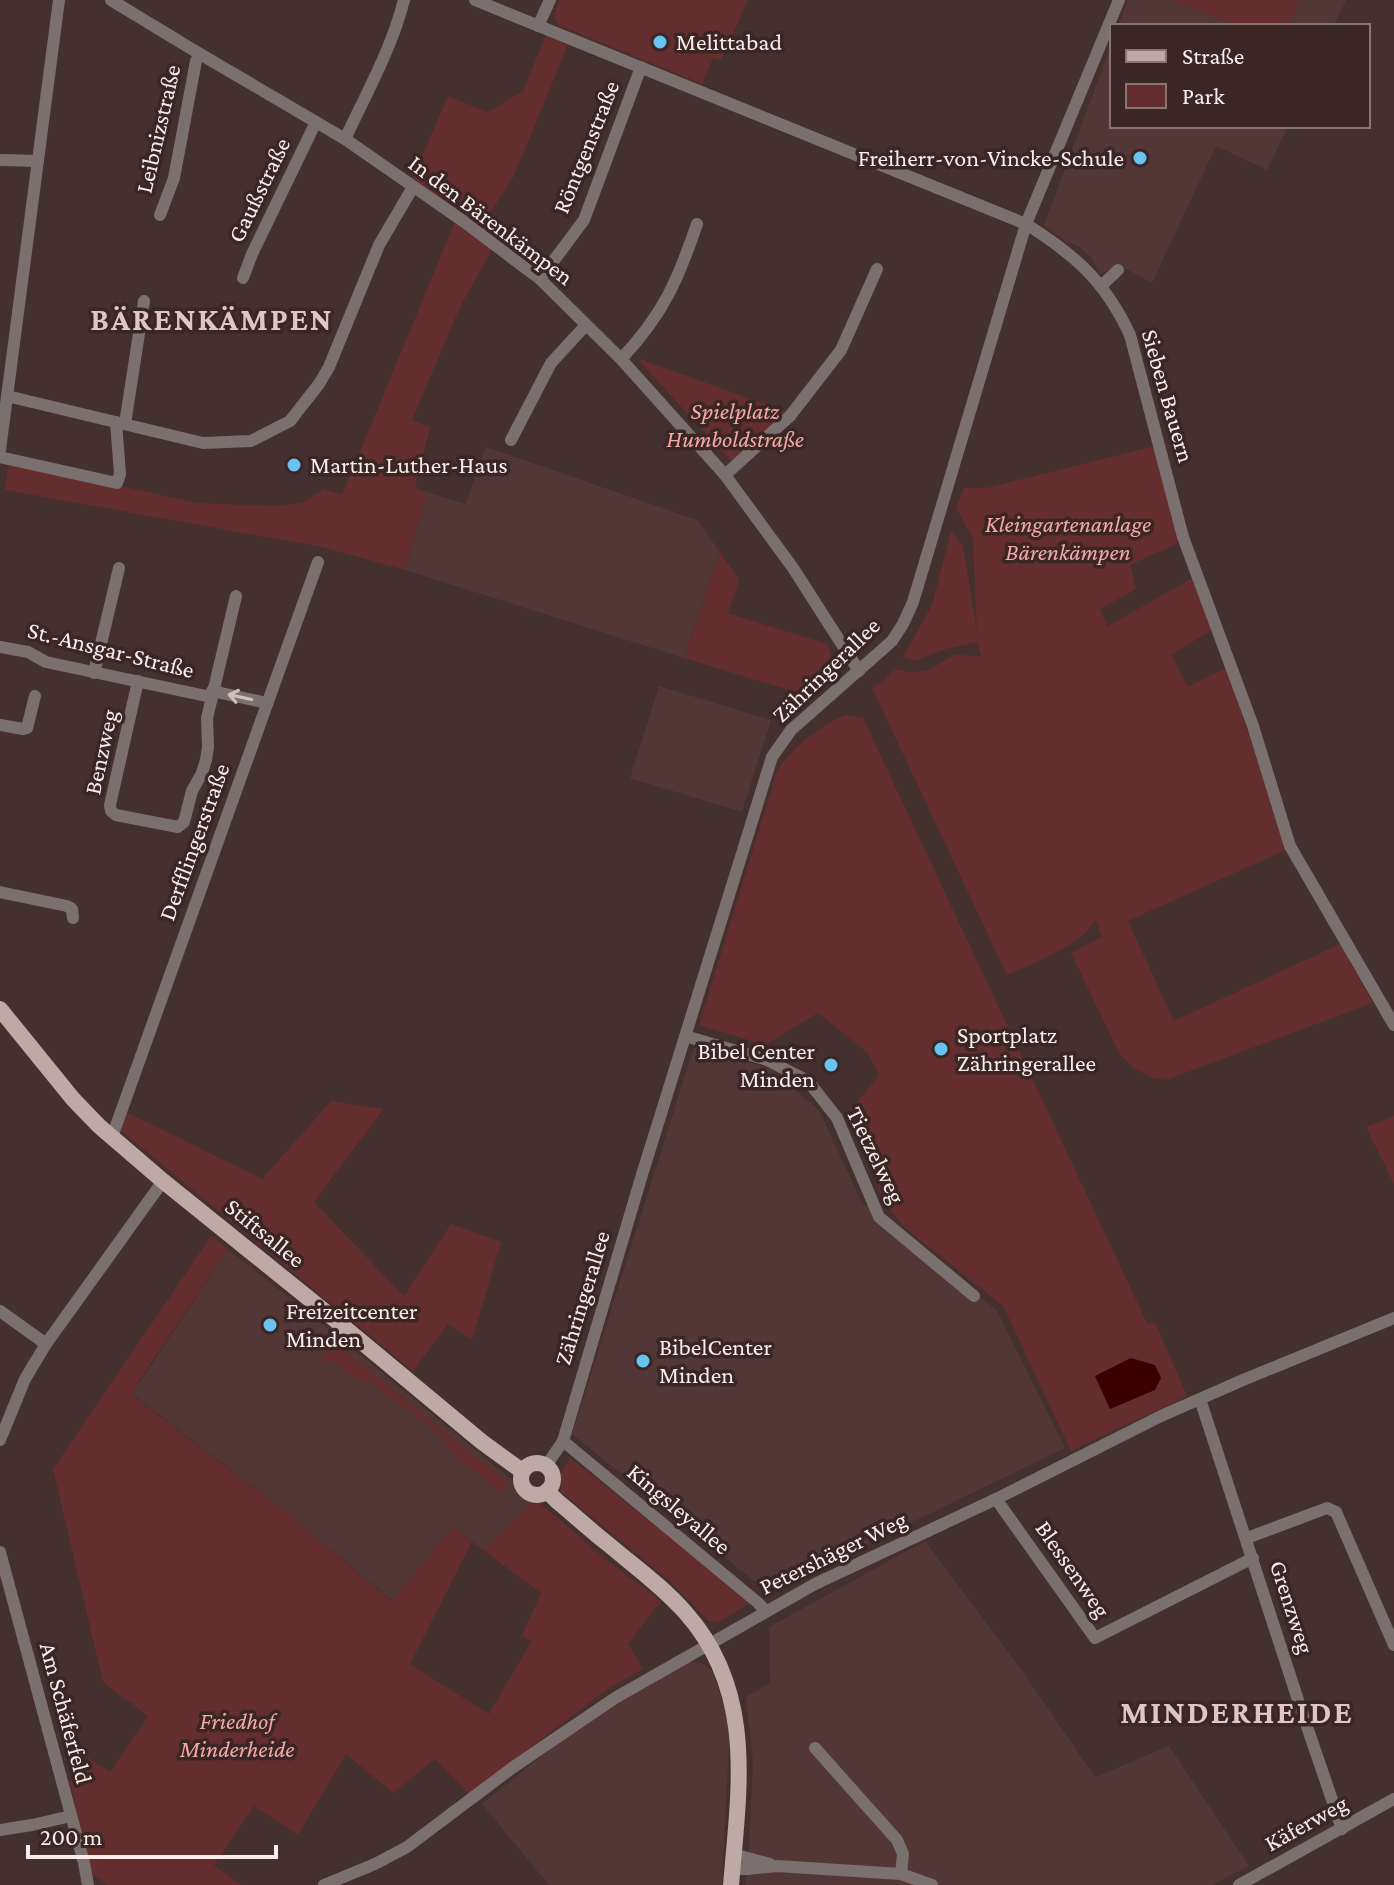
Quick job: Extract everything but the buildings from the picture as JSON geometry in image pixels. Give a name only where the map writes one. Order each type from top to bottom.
[{"type":"main road","name":"Stiftsallee","points":[[0,1009],[73,1099],[112,1137],[482,1442],[522,1471]]},
{"type":"main road","points":[[533,1464],[546,1466],[553,1478],[547,1491],[534,1495],[525,1491],[521,1482],[522,1471],[533,1464]]},
{"type":"main road","points":[[547,1491],[659,1586],[684,1611],[708,1644],[728,1688],[739,1748],[739,1793],[732,1869]]},
{"type":"street","points":[[0,450],[59,0]]},
{"type":"street","name":"In den Bärenkämpen","points":[[111,0],[138,10],[200,54],[345,139],[540,279],[621,359],[725,475],[793,568],[859,671]]},
{"type":"street","points":[[345,139],[400,18],[404,0]]},
{"type":"street","name":"Sieben Bauern","points":[[475,0],[1026,224],[1076,259],[1101,286],[1118,309],[1130,335],[1183,537],[1253,726],[1290,846],[1394,1025]]},
{"type":"street","points":[[538,26],[550,0]]},
{"type":"street","name":"Zähringerallee","points":[[546,1466],[563,1441],[772,757],[791,730],[892,641],[903,624],[913,602],[1026,224],[1119,0]]},
{"type":"street","name":"Leibnizstraße","points":[[160,215],[174,178],[196,61],[200,54]]},
{"type":"street","name":"Röntgenstraße","points":[[540,279],[584,220],[641,67]]},
{"type":"street","name":"Gaußstraße","points":[[243,278],[316,122]]},
{"type":"street","points":[[0,160],[38,161]]},
{"type":"street","points":[[7,396],[203,443],[251,441],[290,421],[329,367],[379,245],[413,187]]},
{"type":"street","points":[[621,359],[650,327],[666,301],[680,274],[697,224]]},
{"type":"street","points":[[725,475],[793,412],[841,350],[877,269]]},
{"type":"street","points":[[1101,286],[1118,270]]},
{"type":"street","points":[[0,457],[117,483],[121,423],[144,301]]},
{"type":"street","points":[[511,440],[551,363],[586,325]]},
{"type":"street","name":"Derfflingerstraße","points":[[112,1137],[318,562]]},
{"type":"street","points":[[94,673],[119,568]]},
{"type":"street","points":[[211,694],[236,596]]},
{"type":"street","name":"St.-Ansgar-Straße","points":[[0,647],[28,652],[46,662],[94,673],[267,703]]},
{"type":"street","name":"Benzweg","points":[[138,681],[111,811],[116,815],[178,827],[184,822],[192,791],[206,760],[206,724],[211,694]]},
{"type":"street","points":[[0,725],[27,728],[35,696]]},
{"type":"street","points":[[0,892],[67,906],[72,909],[73,918]]},
{"type":"street","name":"Tietzelweg","points":[[685,1036],[767,1060],[808,1081],[837,1118],[879,1217],[974,1296]]},
{"type":"street","points":[[0,1440],[25,1379],[46,1344],[163,1181]]},
{"type":"street","points":[[0,1311],[46,1344]]},
{"type":"street","name":"Petershäger Weg","points":[[324,1885],[407,1847],[550,1741],[625,1692],[815,1584],[996,1499],[1161,1416],[1394,1318]]},
{"type":"street","name":"Grenzweg","points":[[1200,1399],[1342,1829]]},
{"type":"street","name":"Kingsleyallee","points":[[563,1441],[766,1611]]},
{"type":"street","name":"Blessenweg","points":[[996,1499],[1095,1638],[1253,1558]]},
{"type":"street","points":[[1247,1538],[1327,1508],[1336,1512],[1394,1645]]},
{"type":"street","name":"Am Schäferfeld","points":[[0,1554],[88,1885]]},
{"type":"street","points":[[815,1748],[897,1840],[903,1854],[901,1874]]},
{"type":"street","name":"Käferweg","points":[[1239,1885],[1394,1799]]},
{"type":"street","points":[[0,1830],[71,1816]]},
{"type":"street","points":[[732,1869],[777,1866],[901,1874],[932,1885]]},
{"type":"shaded area","points":[[1128,0],[1346,0],[1335,24],[1119,24]]},
{"type":"shaded area","name":"Freiherr-von-Vincke-Schule","points":[[1110,48],[1110,128],[1287,128],[1267,170],[1216,146],[1152,283],[1119,265],[1100,274],[1092,258],[1044,225]]},
{"type":"shaded area","points":[[486,447],[697,520],[720,552],[684,658],[405,570],[427,492],[466,504]]},
{"type":"shaded area","points":[[659,686],[771,720],[742,812],[630,778]]},
{"type":"shaded area","points":[[694,1047],[771,1069],[819,1110],[862,1203],[890,1218],[997,1311],[1065,1448],[768,1592],[572,1434]]},
{"type":"shaded area","points":[[228,1249],[535,1499],[484,1551],[453,1527],[393,1601],[278,1506],[132,1394]]},
{"type":"shaded area","points":[[1131,1358],[1155,1365],[1161,1378],[1155,1390],[1110,1409],[1095,1376]]},
{"type":"shaded area","points":[[925,1541],[1025,1675],[1095,1777],[1169,1746],[1249,1866],[1212,1885],[745,1885],[753,1762],[746,1697],[770,1683],[769,1627]]},
{"type":"shaded area","points":[[688,1662],[701,1662],[712,1671],[730,1722],[722,1885],[549,1885],[482,1804],[576,1728]]},
{"type":"green space","name":"Melittabad","points":[[559,0],[748,0],[721,61],[713,58],[702,84],[561,26],[555,21]]},
{"type":"green space","points":[[1174,0],[1299,0],[1289,24],[1229,24]]},
{"type":"green space","points":[[546,35],[568,45],[513,178],[484,222],[500,235],[460,307],[412,420],[430,427],[415,488],[427,492],[405,570],[322,547],[5,490],[9,461],[197,503],[278,506],[302,503],[324,489],[342,495],[459,212],[412,180],[448,96],[488,112],[523,91]]},
{"type":"green space","name":"Spielplatz Humboldstraße","points":[[640,359],[790,413],[734,460],[730,460]]},
{"type":"green space","name":"Kleingartenanlage Bärenkämpen","points":[[1155,446],[1178,543],[1130,565],[1136,589],[1100,609],[1108,626],[1193,578],[1212,630],[1171,655],[1188,687],[1226,668],[1288,849],[1128,921],[1174,1021],[1340,944],[1373,1003],[1166,1080],[1153,1078],[1134,1068],[1119,1053],[1071,953],[1102,937],[1096,920],[1068,946],[1007,975],[872,688],[895,669],[911,672],[929,670],[954,655],[981,656],[977,642],[915,661],[903,657],[932,605],[951,530],[963,546],[977,631],[973,539],[956,508],[964,488],[986,488]]},
{"type":"green space","points":[[720,552],[739,580],[728,613],[827,644],[830,666],[805,695],[684,658]]},
{"type":"green space","name":"Sportplatz Zähringerallee","points":[[845,715],[863,718],[1148,1325],[1155,1322],[1187,1396],[1071,1451],[1003,1306],[904,1227],[884,1202],[850,1112],[879,1075],[868,1053],[818,1013],[765,1045],[699,1025],[778,768],[808,737]]},
{"type":"green space","points":[[331,1101],[384,1109],[314,1202],[404,1296],[451,1224],[501,1242],[472,1340],[448,1324],[413,1371],[119,1129],[126,1112],[262,1179]]},
{"type":"green space","points":[[1394,1116],[1394,1184],[1366,1127]]},
{"type":"green space","name":"Friedhof Minderheide","points":[[211,1236],[228,1249],[132,1395],[278,1506],[392,1601],[453,1527],[472,1542],[410,1664],[489,1714],[531,1642],[522,1635],[541,1593],[484,1551],[535,1499],[661,1601],[628,1644],[643,1669],[610,1687],[469,1794],[435,1759],[393,1793],[346,1754],[298,1835],[254,1806],[214,1865],[241,1885],[108,1885],[91,1874],[70,1782],[88,1758],[110,1772],[148,1716],[103,1682],[53,1469]]},
{"type":"green space","points":[[338,1346],[506,1481],[501,1493],[455,1455],[444,1444],[446,1440],[407,1408],[405,1410],[370,1382],[359,1382],[329,1358],[325,1363],[322,1361],[327,1350]]},
{"type":"green space","points":[[570,1458],[751,1602],[719,1622],[709,1621],[670,1581],[561,1492],[561,1471]]},
{"type":"place","name":"Melittabad","points":[[660,42]]},
{"type":"place","name":"Freiherr-von-Vincke-Schule","points":[[1140,158]]},
{"type":"place","name":"Martin-Luther-Haus","points":[[294,465]]},
{"type":"place","name":"Sportplatz Zähringerallee","points":[[941,1049]]},
{"type":"place","name":"Bibel Center Minden","points":[[831,1065]]},
{"type":"place","name":"Freizeitcenter Minden","points":[[270,1325]]},
{"type":"place","name":"BibelCenter Minden","points":[[643,1361]]},
{"type":"district","name":"BÄRENKÄMPEN","points":[[212,319]]},
{"type":"district","name":"MINDERHEIDE","points":[[1237,1712]]}]
